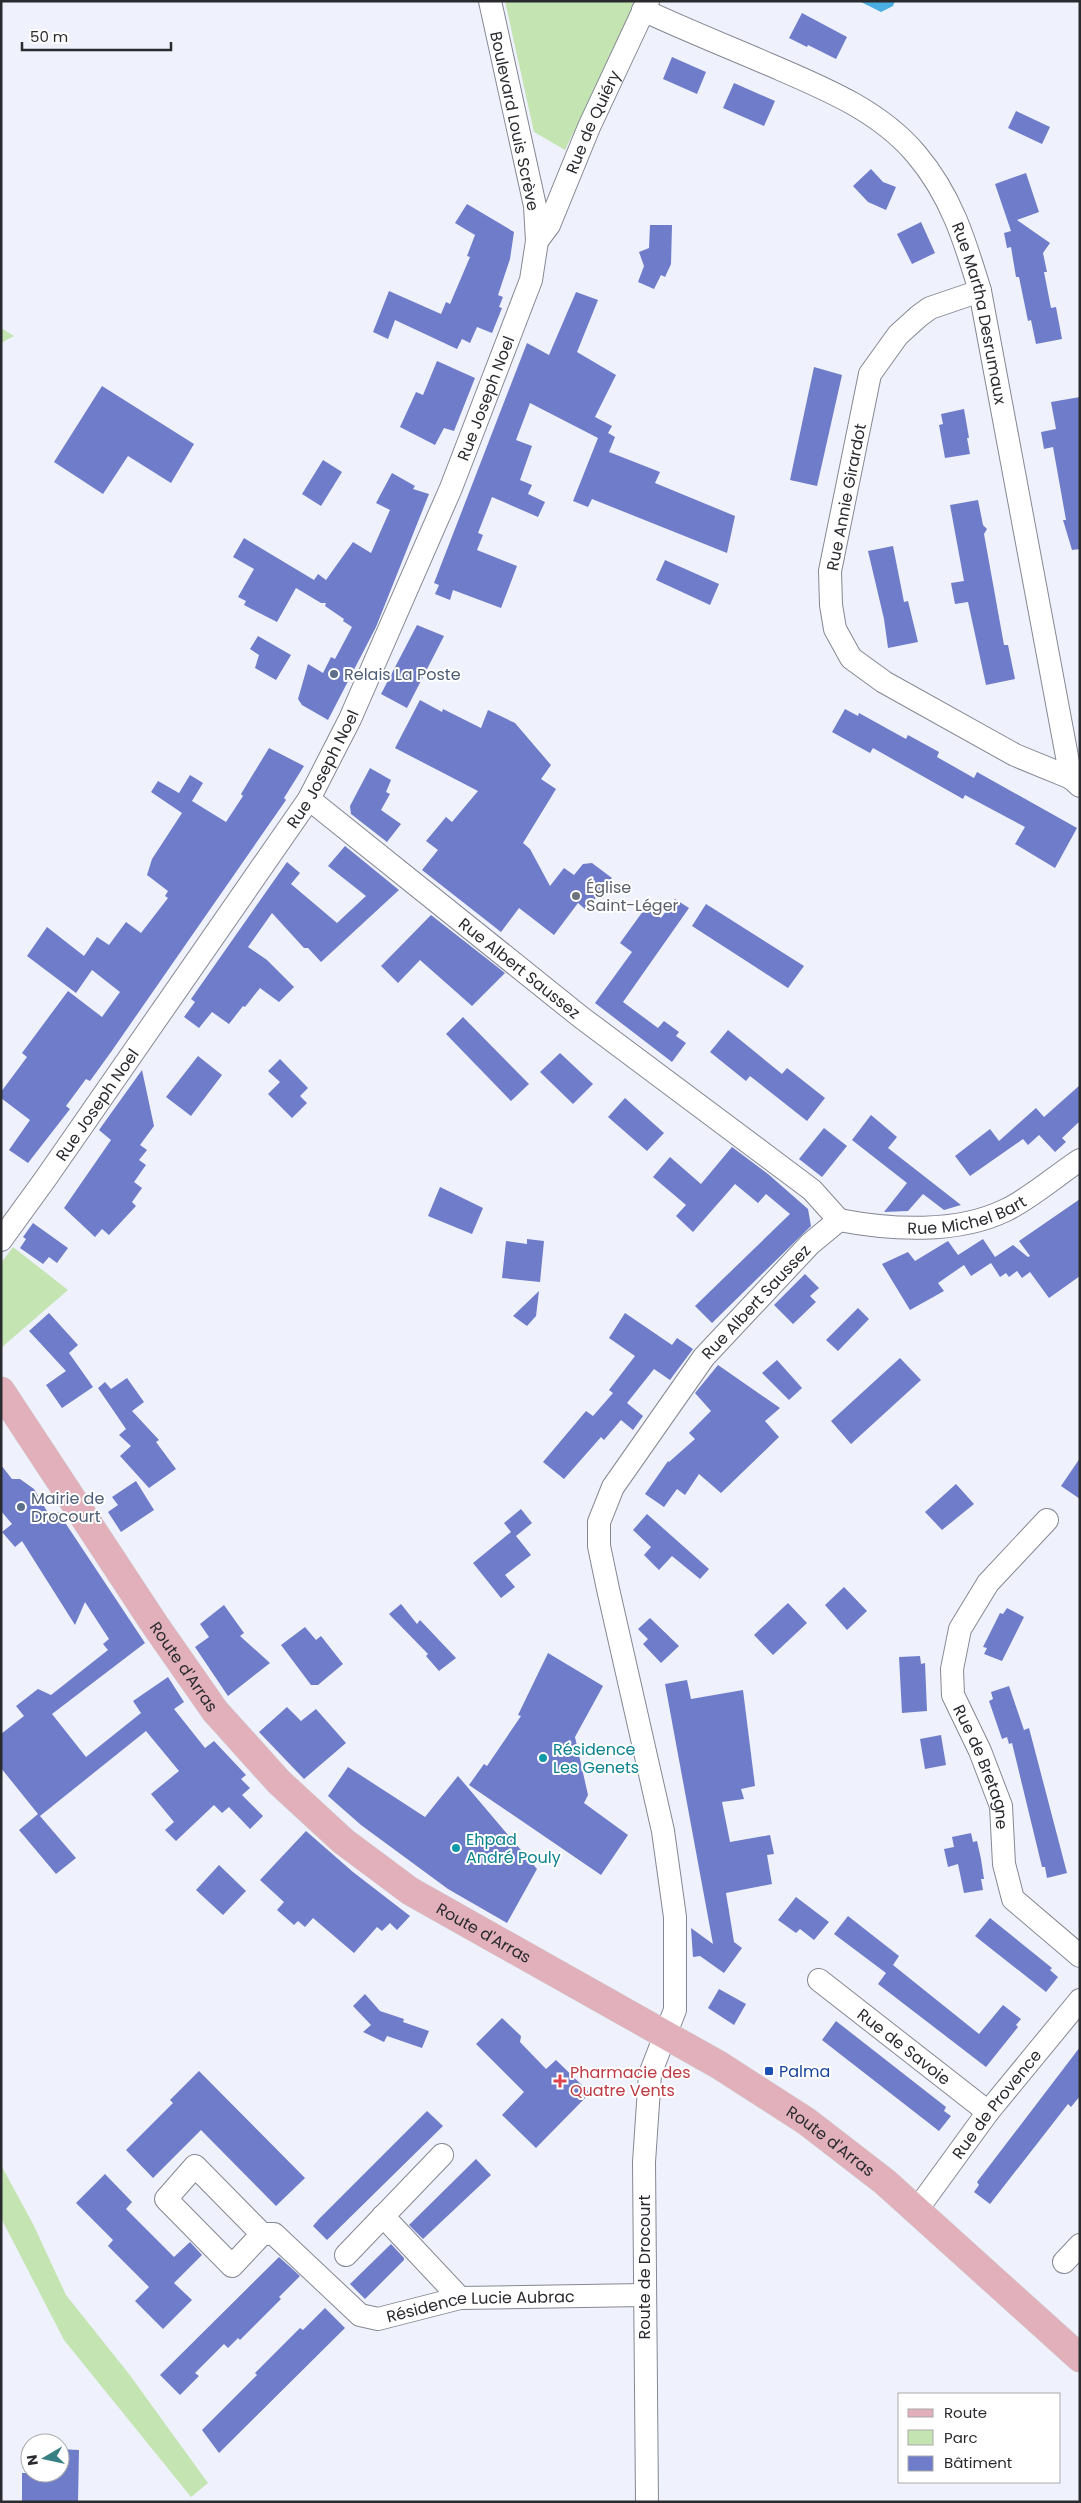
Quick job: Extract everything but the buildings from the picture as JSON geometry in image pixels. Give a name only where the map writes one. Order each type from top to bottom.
[{"type":"main road","name":"Route d'Arras","points":[[1,1391],[155,1625],[215,1711],[279,1782],[343,1841],[410,1891],[664,2034],[767,2094],[806,2121],[885,2182],[1080,2358]]},
{"type":"street","name":"Boulevard Louis Scrève","points":[[490,1],[535,206],[537,241]]},
{"type":"street","name":"Rue de Quiéry","points":[[537,241],[550,225],[589,127],[645,5]]},
{"type":"street","name":"Rue Martha Desrumaux","points":[[645,5],[829,90],[880,119],[916,154],[947,199],[962,230],[980,291],[1076,782]]},
{"type":"street","name":"Rue Joseph Noel","points":[[1,1240],[310,799],[350,719],[451,488],[531,280],[537,241]]},
{"type":"street","name":"Rue Annie Girardot","points":[[980,291],[930,308],[919,316],[898,335],[870,374],[830,571],[831,605],[835,629],[851,658],[884,682],[1014,754],[1076,782]]},
{"type":"street","name":"Rue Albert Saussez","points":[[310,799],[582,1018],[812,1190],[839,1220],[810,1244],[704,1357],[613,1487],[599,1522],[599,1546],[663,1831],[674,1917],[675,2010],[664,2034]]},
{"type":"street","name":"Rue Michel Bart","points":[[839,1220],[883,1226],[936,1228],[978,1219],[1006,1210],[1080,1160]]},
{"type":"street","name":"Rue de Bretagne","points":[[1047,1520],[988,1584],[960,1629],[952,1670],[953,1695],[980,1751],[1000,1806],[1004,1864],[1013,1899],[1080,1956]]},
{"type":"street","name":"Rue de Savoie","points":[[819,1980],[988,2112]]},
{"type":"street","name":"Rue de Provence","points":[[916,2211],[988,2112],[1080,2000]]},
{"type":"street","name":"Route de Drocourt","points":[[647,2502],[643,2295],[644,2162],[650,2074],[664,2034]]},
{"type":"street","points":[[346,2255],[442,2155]]},
{"type":"street","points":[[383,2216],[460,2298]]},
{"type":"street","name":"Résidence Lucie Aubrac","points":[[262,2234],[274,2234],[360,2315],[378,2319],[460,2298],[643,2295]]},
{"type":"street","points":[[1064,2262],[1080,2245]]},
{"type":"green space","points":[[505,1],[638,1],[565,150],[534,132]]},
{"type":"green space","points":[[1,328],[14,336],[1,343]]},
{"type":"green space","points":[[13,1247],[68,1290],[1,1348],[1,1263]]},
{"type":"green space","points":[[1,2165],[33,2224],[66,2295],[129,2374],[208,2483],[191,2497],[64,2340],[1,2218]]},
{"type":"water","points":[[859,1],[895,1],[893,6],[881,12]]},
{"type":"place","name":"Relais La Poste","points":[[334,674]]},
{"type":"place","name":"Église Saint-Léger","points":[[576,896]]},
{"type":"place","name":"Mairie de Drocourt","points":[[21,1507]]},
{"type":"place","name":"Résidence Les Genets","points":[[543,1758]]},
{"type":"place","name":"Ehpad André Pouly","points":[[456,1848]]},
{"type":"place","name":"Palma","points":[[769,2071]]},
{"type":"place","name":"Pharmacie des Quatre Vents","points":[[560,2081]]}]
